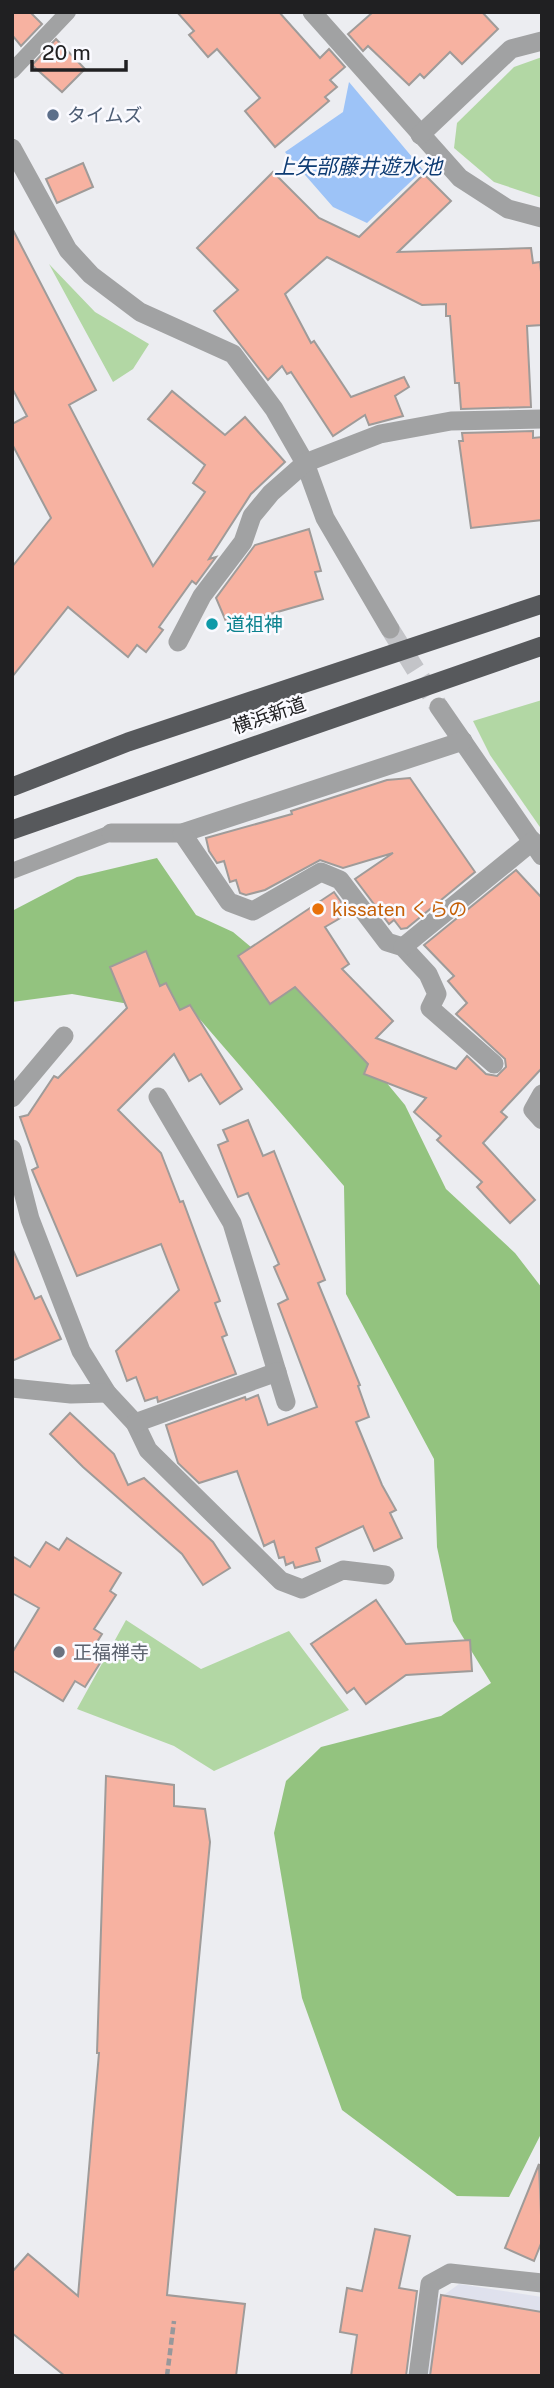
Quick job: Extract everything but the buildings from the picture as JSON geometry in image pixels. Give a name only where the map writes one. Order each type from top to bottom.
[{"type":"highway","name":"横浜新道","points":[[12,787],[128,742],[542,604]]},
{"type":"highway","name":"横浜新道","points":[[12,830],[542,646]]},
{"type":"street","points":[[312,12],[460,178],[508,209],[542,218]]},
{"type":"street","points":[[420,135],[511,50],[542,41]]},
{"type":"street","points":[[12,148],[68,250],[91,275],[140,312],[233,354],[274,409],[305,463],[325,518],[390,629]]},
{"type":"street","points":[[178,642],[202,597],[243,542],[252,516],[305,463],[380,434],[451,421],[542,419]]},
{"type":"street","points":[[402,947],[537,849],[439,707]]},
{"type":"street","points":[[111,833],[182,833],[463,741]]},
{"type":"street","points":[[182,833],[229,902],[253,911],[321,872],[340,880],[387,942],[402,947],[428,974],[437,994],[430,1008],[494,1064]]},
{"type":"street","points":[[12,1098],[64,1036]]},
{"type":"street","points":[[542,1094],[533,1110],[542,1120]]},
{"type":"street","points":[[158,1097],[232,1223],[286,1402]]},
{"type":"street","points":[[12,1149],[30,1219],[76,1339],[107,1393],[135,1423],[148,1450],[281,1581],[302,1589],[343,1570],[385,1575]]},
{"type":"street","points":[[135,1423],[277,1372]]},
{"type":"street","points":[[12,1388],[71,1394],[107,1393]]},
{"type":"street","points":[[418,2376],[430,2284],[450,2273],[542,2283]]},
{"type":"lane","points":[[12,71],[68,12]]},
{"type":"lane","points":[[12,871],[111,833]]},
{"type":"path","points":[[167,2376],[174,2320]]},
{"type":"shaded area","points":[[459,2284],[542,2297],[542,2376],[428,2376],[437,2300]]},
{"type":"green space","points":[[542,57],[542,198],[494,182],[454,148],[457,123],[514,67]]},
{"type":"green space","points":[[49,264],[95,312],[149,344],[133,369],[113,382]]},
{"type":"green space","points":[[542,700],[542,830],[490,755],[473,721]]},
{"type":"green space","points":[[157,858],[196,915],[233,932],[327,1011],[405,1105],[446,1189],[515,1253],[542,1288],[542,2132],[509,2197],[457,2196],[342,2110],[302,1998],[274,1833],[286,1781],[321,1747],[441,1716],[491,1683],[453,1621],[437,1547],[434,1459],[346,1294],[344,1186],[197,1016],[72,994],[12,1002],[12,911],[77,877]]},
{"type":"green space","points":[[126,1620],[201,1669],[289,1631],[349,1710],[214,1771],[174,1746],[77,1709]]},
{"type":"water","name":"上矢部藤井遊水池","points":[[349,82],[423,170],[367,223],[333,207],[285,152],[343,112]]},
{"type":"tunnel","points":[[390,629],[439,707]]},
{"type":"place","name":"タイムズ","points":[[53,115]]},
{"type":"place","name":"道祖神","points":[[212,624]]},
{"type":"place","name":"kissaten くらの","points":[[318,909]]},
{"type":"place","name":"正福禅寺","points":[[59,1652]]}]
